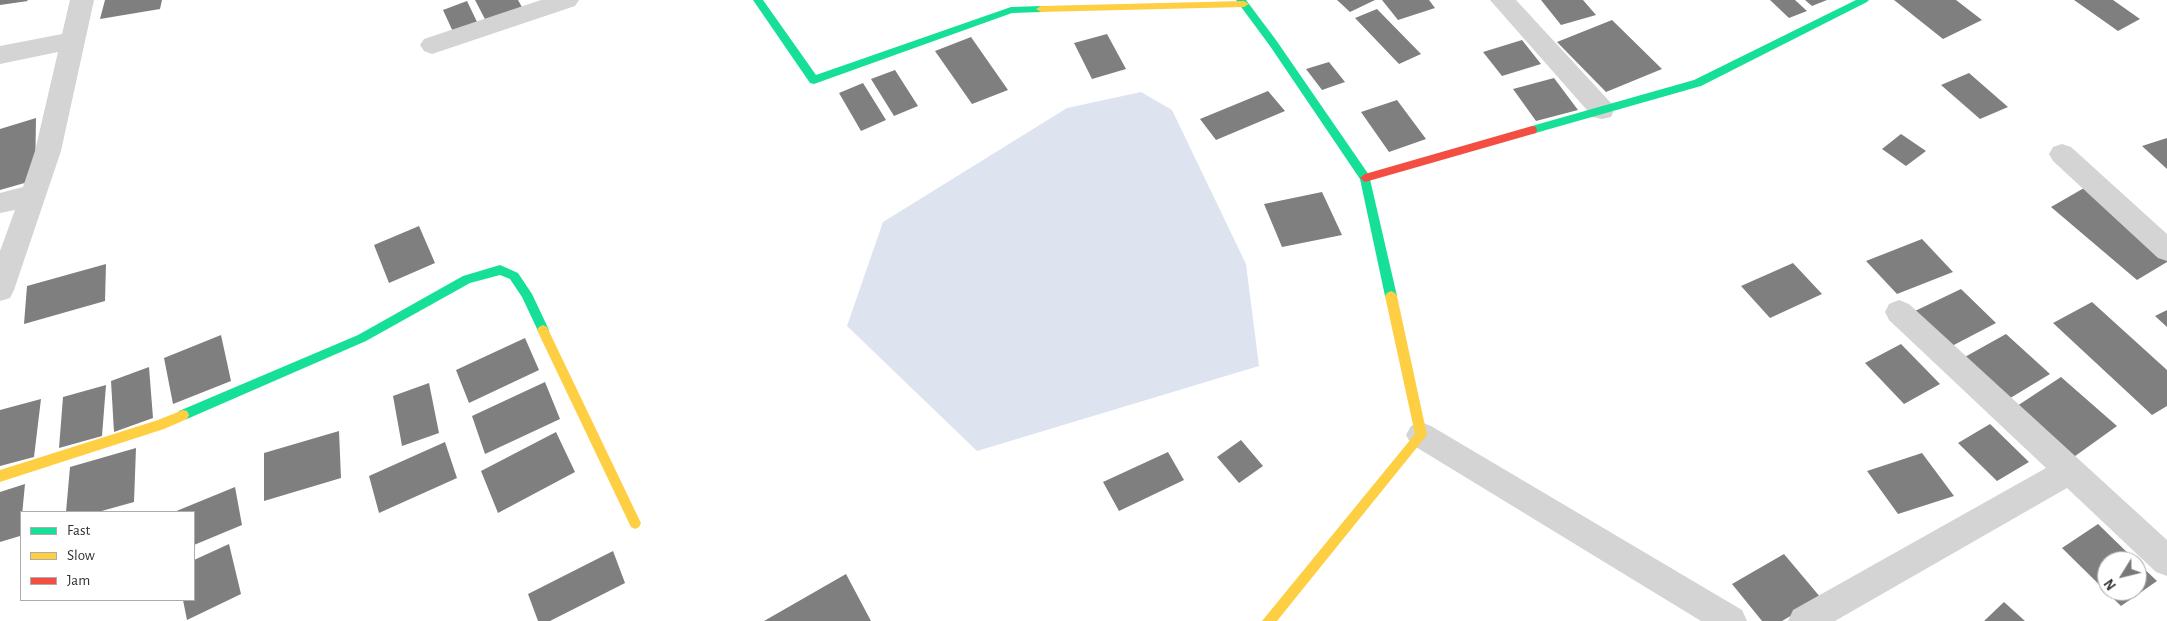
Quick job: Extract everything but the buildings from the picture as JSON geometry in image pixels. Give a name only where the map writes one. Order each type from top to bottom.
[{"type":"street","points":[[0,290],[48,151],[82,0]]},
{"type":"street","points":[[432,45],[567,0]]},
{"type":"street","points":[[758,0],[814,80],[1012,10],[1151,3],[1243,2],[1365,178],[1421,435],[1731,621]]},
{"type":"street","points":[[1502,0],[1602,110]]},
{"type":"street","points":[[1365,178],[1697,83],[1864,0]]},
{"type":"street","points":[[0,55],[73,41]]},
{"type":"street","points":[[2062,154],[2167,250]]},
{"type":"street","points":[[0,203],[33,195]]},
{"type":"street","points":[[0,476],[160,425],[362,338],[466,279],[500,270],[514,276],[526,294],[635,523]]},
{"type":"street","points":[[1899,312],[2167,561]]},
{"type":"street","points":[[1269,621],[1421,435]]},
{"type":"street","points":[[1804,621],[2070,471]]},
{"type":"shaded area","points":[[1141,92],[1172,110],[1246,264],[1259,366],[977,451],[847,326],[883,222],[1067,108]]},
{"type":"traffic: fast","points":[[758,0],[814,80],[1011,10],[1041,9]]},
{"type":"traffic: fast","points":[[1241,0],[1273,43],[1365,178],[1391,296]]},
{"type":"traffic: fast","points":[[1532,130],[1697,83],[1864,0]]},
{"type":"traffic: fast","points":[[183,415],[362,338],[467,279],[500,270],[514,276],[526,294],[543,330]]},
{"type":"traffic: slow","points":[[1041,9],[1244,4]]},
{"type":"traffic: slow","points":[[1269,621],[1421,435],[1391,296]]},
{"type":"traffic: slow","points":[[543,330],[635,523]]},
{"type":"traffic: slow","points":[[0,476],[160,425],[183,415]]},
{"type":"traffic: jam","points":[[1365,178],[1532,130]]}]
